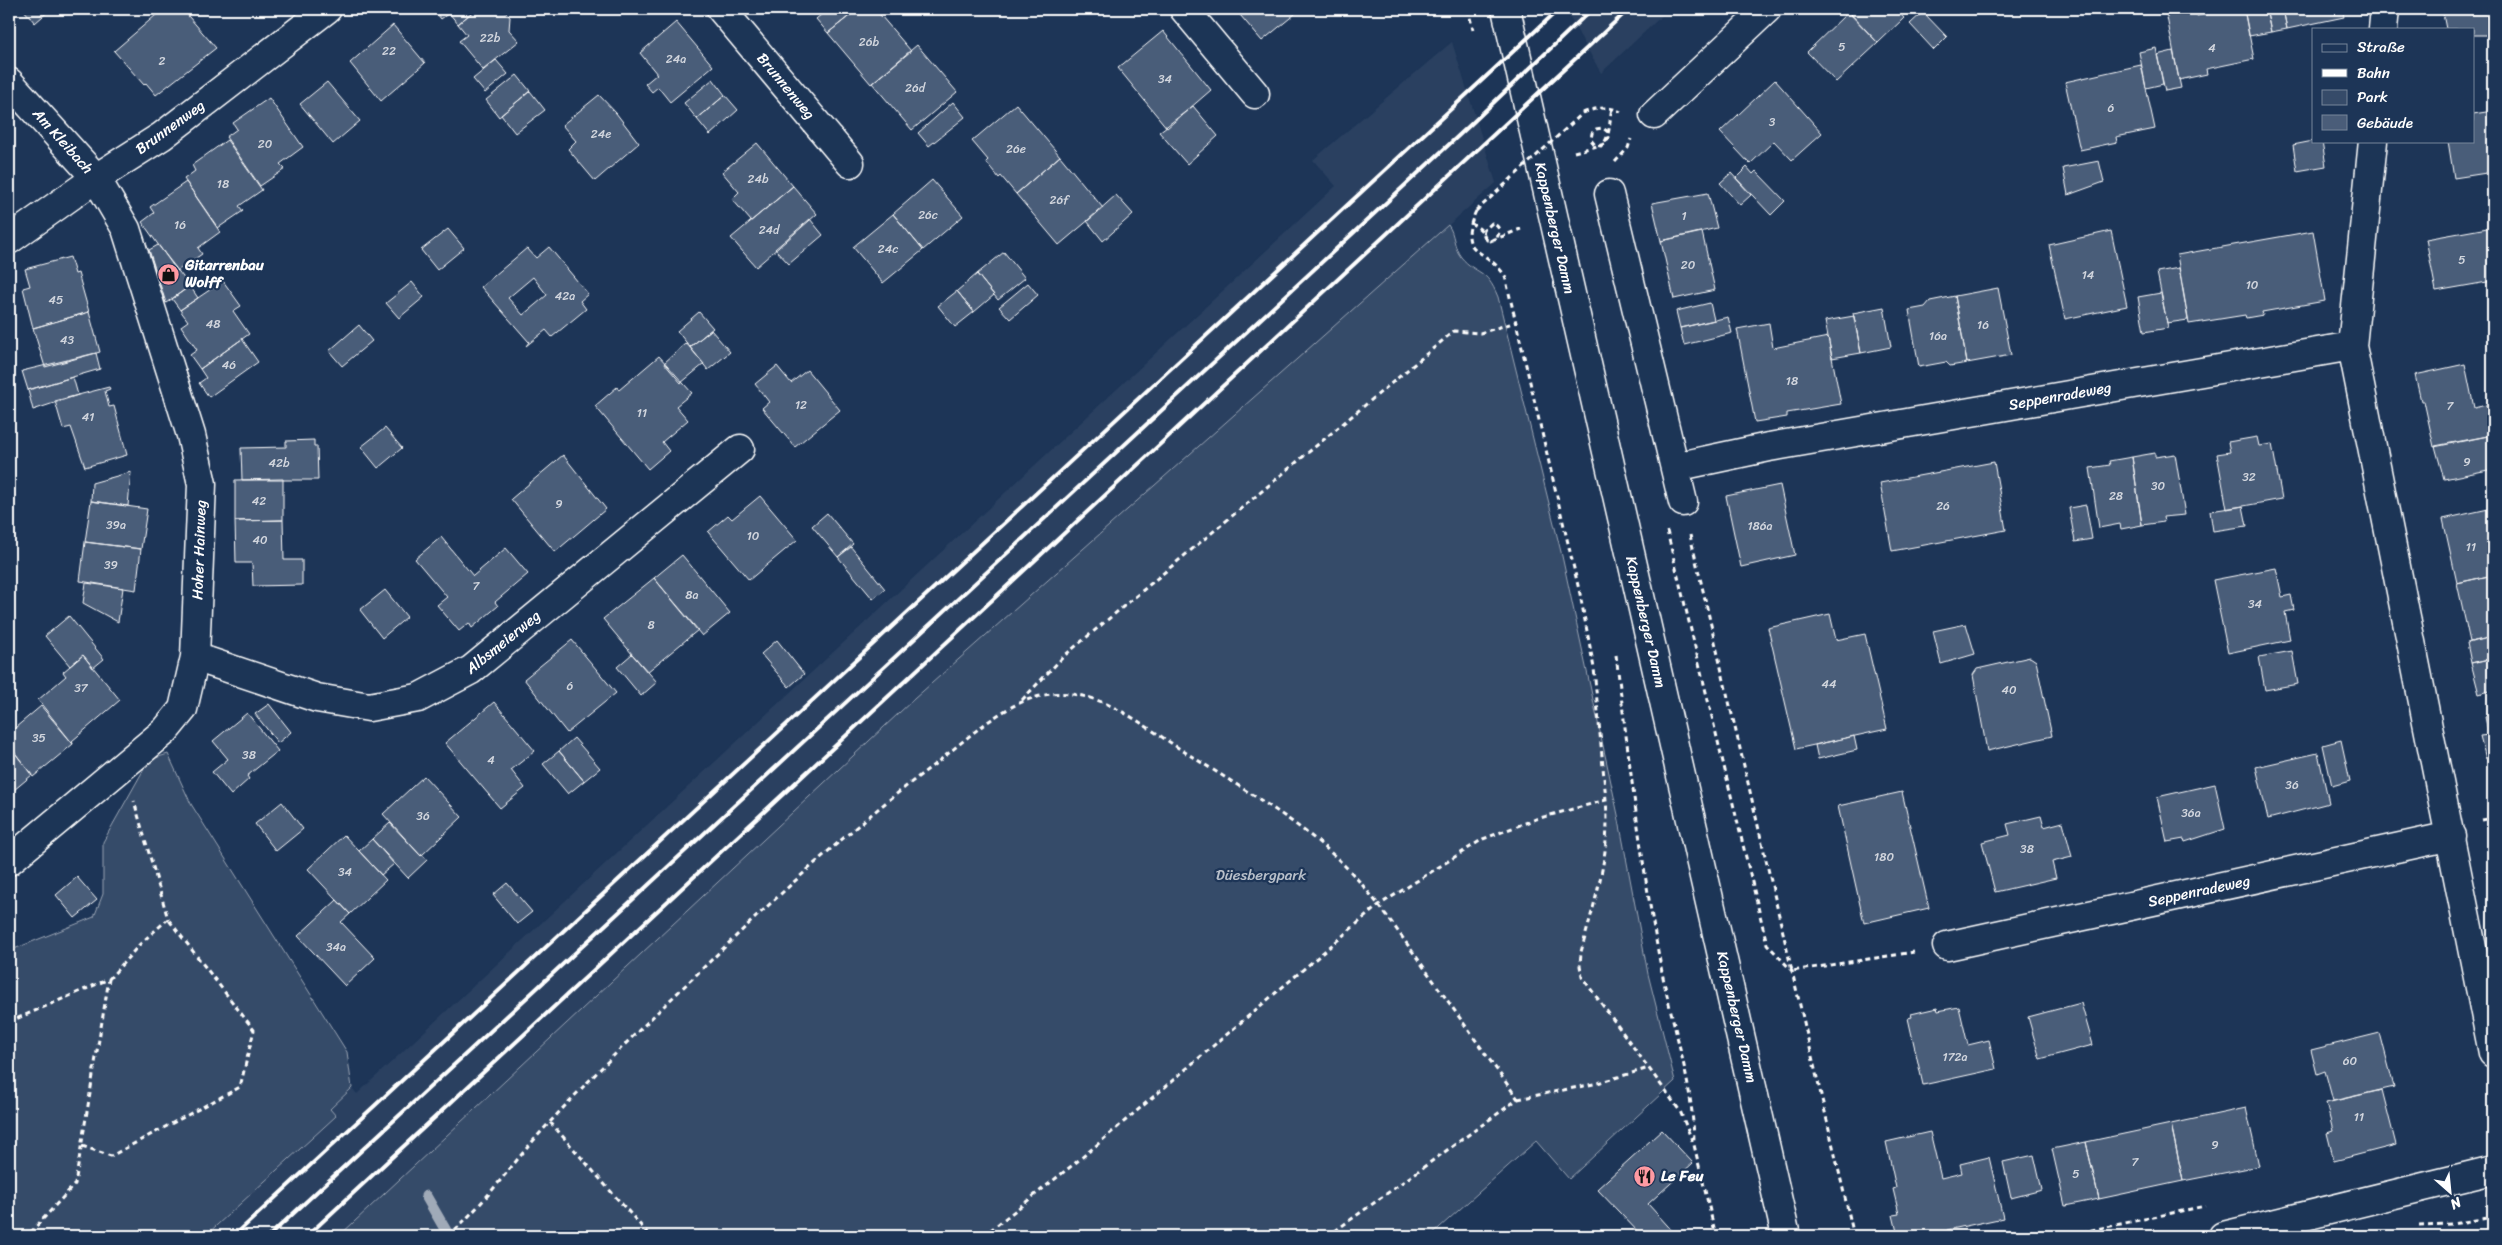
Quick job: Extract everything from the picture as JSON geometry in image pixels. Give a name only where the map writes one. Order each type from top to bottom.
[{"type":"street","name":"Brunnenweg","points":[[9,240],[96,178],[162,136],[327,9]]},
{"type":"street","name":"Brunnenweg","points":[[721,9],[850,163]]},
{"type":"street","points":[[1184,9],[1255,94]]},
{"type":"street","name":"Kappenberger Damm","points":[[1506,9],[1786,1236]]},
{"type":"street","points":[[1654,115],[1768,9]]},
{"type":"street","points":[[2383,28],[2385,9]]},
{"type":"street","name":"Am Kleibach","points":[[9,82],[96,178]]},
{"type":"street","points":[[2373,142],[2352,346],[2493,1053]]},
{"type":"street","name":"Hoher Hainweg","points":[[9,861],[165,731],[183,709],[194,657],[202,484],[191,435],[126,229],[96,178]]},
{"type":"street","points":[[1609,194],[1683,502]]},
{"type":"street","name":"Seppenradeweg","points":[[1675,467],[1769,447],[2352,346]]},
{"type":"street","name":"Albsmeierweg","points":[[194,657],[317,698],[369,708],[418,698],[471,670],[740,449]]},
{"type":"street","name":"Seppenradeweg","points":[[1947,946],[2451,836]]},
{"type":"street","points":[[2223,1236],[2493,1170]]},
{"type":"path","points":[[1468,9],[1475,38]]},
{"type":"path","points":[[1589,148],[1597,146],[1605,144],[1609,138],[1608,132],[1603,128],[1596,129],[1592,133],[1591,140],[1595,145],[1602,146],[1608,141],[1609,134],[1608,129],[1612,108]]},
{"type":"path","points":[[1623,114],[1612,108],[1593,109],[1583,113],[1476,211],[1467,233],[1474,250],[1492,260],[1505,276],[1580,594],[1594,668],[1609,828],[1607,854],[1581,952],[1580,966],[1582,977],[1680,1111],[1694,1145],[1716,1236]]},
{"type":"path","points":[[1612,166],[1628,148],[1632,134]]},
{"type":"path","points":[[1506,172],[1511,191]]},
{"type":"path","points":[[1517,220],[1522,238]]},
{"type":"path","points":[[1470,223],[1482,229],[1483,233],[1485,238],[1490,240],[1496,239],[1499,235],[1500,230],[1496,225],[1492,223],[1486,226],[1484,230],[1483,235],[1488,240],[1493,240],[1499,237],[1505,235]]},
{"type":"path","points":[[448,1236],[470,1218],[550,1122],[741,931],[838,843],[920,775],[1021,701],[1064,656],[1454,331],[1480,333],[1516,322]]},
{"type":"path","points":[[1683,502],[1853,1234],[1828,1236]]},
{"type":"path","points":[[1616,654],[1638,840],[1661,968],[1693,1110],[1694,1145]]},
{"type":"path","points":[[1021,701],[1054,694],[1074,695],[1114,707],[1242,789],[1310,837],[1345,866],[1379,905],[1518,1099]]},
{"type":"path","points":[[82,1146],[111,1156],[240,1087],[254,1030],[168,919],[136,813],[128,762]]},
{"type":"path","points":[[983,1236],[1079,1160],[1379,905],[1482,839],[1536,818],[1606,800]]},
{"type":"path","points":[[1737,822],[1767,944],[1792,971]]},
{"type":"path","points":[[9,1022],[109,979],[140,944],[168,919]]},
{"type":"path","points":[[1792,971],[1947,946]]},
{"type":"path","points":[[22,1236],[32,1230],[75,1184],[109,979]]},
{"type":"path","points":[[1328,1236],[1494,1119],[1518,1099],[1594,1084],[1649,1068]]},
{"type":"path","points":[[550,1122],[650,1236]]},
{"type":"shaded area","points":[[1565,9],[1669,9],[1601,73]]},
{"type":"shaded area","points":[[1452,42],[1496,183],[914,699],[339,1236],[205,1236],[336,1116],[329,1109],[352,1088],[357,1094],[1336,186],[1313,160]]},
{"type":"green space","name":"Düesbergpark","points":[[1448,225],[1461,257],[1485,276],[1494,287],[1498,297],[1562,556],[1618,815],[1648,974],[1675,1081],[1569,1179],[1536,1141],[1430,1236],[339,1236],[914,699]]},
{"type":"green space","points":[[168,754],[191,804],[347,1052],[352,1088],[330,1109],[336,1116],[205,1236],[9,1236],[9,951],[94,917],[103,894],[103,842],[149,760]]},
{"type":"building","points":[[23,9],[51,9],[35,23]]},
{"type":"building","points":[[163,9],[182,9],[216,48],[156,95],[146,83],[144,85],[114,51]]},
{"type":"building","points":[[433,9],[476,9],[458,24],[449,13],[441,19]]},
{"type":"building","points":[[476,9],[503,9],[510,17],[509,30],[519,41],[483,70],[459,41],[467,35],[458,24]]},
{"type":"building","points":[[828,9],[849,9],[853,13],[828,33],[816,19]]},
{"type":"building","points":[[858,9],[875,9],[911,51],[871,84],[828,33]]},
{"type":"building","points":[[1235,9],[1301,9],[1262,41]]},
{"type":"building","points":[[1857,9],[1896,9],[1904,18],[1878,43],[1851,14]]},
{"type":"building","points":[[2196,9],[2197,16],[2231,9],[2244,9],[2254,59],[2206,69],[2207,74],[2179,80],[2166,12]]},
{"type":"building","points":[[2244,9],[2266,9],[2271,32],[2249,36]]},
{"type":"building","points":[[2266,9],[2283,9],[2287,29],[2271,32]]},
{"type":"building","points":[[2283,9],[2342,9],[2344,17],[2287,29]]},
{"type":"building","points":[[2442,9],[2493,9],[2493,35],[2474,35],[2474,28],[2446,28]]},
{"type":"building","points":[[1848,12],[1878,43],[1836,82],[1807,52]]},
{"type":"building","points":[[1923,12],[1947,37],[1934,50],[1910,24]]},
{"type":"building","points":[[676,22],[713,66],[670,102],[658,87],[652,92],[645,84],[657,74],[640,53]]},
{"type":"building","points":[[393,25],[425,63],[381,101],[350,63]]},
{"type":"building","points":[[1163,31],[1211,90],[1167,128],[1118,68]]},
{"type":"building","points":[[917,45],[957,92],[912,130],[872,83]]},
{"type":"building","points":[[2156,48],[2163,84],[2146,88],[2139,52]]},
{"type":"building","points":[[2173,51],[2181,88],[2165,91],[2157,55]]},
{"type":"building","points":[[496,60],[508,74],[485,93],[473,79]]},
{"type":"building","points":[[2141,65],[2155,129],[2116,137],[2117,142],[2080,150],[2065,82]]},
{"type":"building","points":[[517,75],[530,91],[499,117],[486,100]]},
{"type":"building","points":[[713,79],[725,95],[697,119],[684,103]]},
{"type":"building","points":[[1775,80],[1822,133],[1792,160],[1774,141],[1750,164],[1720,132]]},
{"type":"building","points":[[327,82],[360,121],[333,144],[300,104]]},
{"type":"building","points":[[530,91],[545,110],[515,133],[501,115]]},
{"type":"building","points":[[599,95],[616,113],[639,143],[595,181],[568,149],[576,141],[562,125]]},
{"type":"building","points":[[725,95],[738,110],[710,135],[697,119]]},
{"type":"building","points":[[269,98],[303,147],[280,164],[285,169],[260,186],[226,137],[237,129],[233,123]]},
{"type":"building","points":[[953,102],[965,117],[929,146],[918,133]]},
{"type":"building","points":[[1016,104],[1060,156],[1016,194],[1001,176],[999,178],[986,162],[988,160],[972,141]]},
{"type":"building","points":[[1193,106],[1218,136],[1187,164],[1159,132]]},
{"type":"building","points":[[2493,111],[2493,172],[2454,178],[2448,142],[2474,142],[2474,114]]},
{"type":"building","points":[[227,140],[262,190],[239,206],[243,211],[218,228],[184,179],[195,171],[192,165]]},
{"type":"building","points":[[2312,141],[2322,142],[2326,166],[2297,171],[2293,145]]},
{"type":"building","points":[[757,143],[793,186],[751,221],[732,199],[739,192],[722,172]]},
{"type":"building","points":[[1060,156],[1103,208],[1059,245],[1016,194]]},
{"type":"building","points":[[2099,161],[2104,182],[2068,195],[2063,168]]},
{"type":"building","points":[[1747,167],[1753,174],[1756,171],[1785,201],[1771,215],[1736,178]]},
{"type":"building","points":[[1731,173],[1751,195],[1740,205],[1720,183]]},
{"type":"building","points":[[932,180],[963,216],[923,250],[893,214]]},
{"type":"building","points":[[186,182],[220,232],[198,248],[202,254],[177,271],[142,222],[154,213],[150,207]]},
{"type":"building","points":[[793,186],[817,214],[756,267],[731,238]]},
{"type":"building","points":[[1708,193],[1717,228],[1661,241],[1652,203]]},
{"type":"building","points":[[1116,195],[1133,214],[1103,241],[1087,221]]},
{"type":"building","points":[[893,214],[923,250],[883,283],[853,247]]},
{"type":"building","points":[[810,219],[823,235],[789,264],[775,249]]},
{"type":"building","points":[[2493,227],[2493,281],[2436,291],[2426,239]]},
{"type":"building","points":[[448,229],[464,248],[437,270],[421,250]]},
{"type":"building","points":[[2111,231],[2127,306],[2065,319],[2049,245]]},
{"type":"building","points":[[2313,231],[2325,301],[2262,312],[2263,315],[2246,318],[2245,315],[2189,324],[2177,255]]},
{"type":"building","points":[[1702,232],[1715,290],[1674,299],[1661,241]]},
{"type":"building","name":"Gitarrenbau Wolff","points":[[158,245],[190,286],[166,303],[149,250]]},
{"type":"building","points":[[549,247],[588,294],[580,301],[586,309],[552,337],[546,330],[526,346],[529,342],[481,287],[527,248],[536,258]],"holes":[[[533,277],[547,295],[523,315],[508,298]]]},
{"type":"building","points":[[1004,252],[1025,278],[998,300],[977,274]]},
{"type":"building","points":[[70,257],[75,274],[78,273],[89,312],[33,328],[23,288],[30,286],[25,269]]},
{"type":"building","points":[[2179,268],[2188,320],[2167,323],[2157,272]]},
{"type":"building","points":[[977,274],[994,295],[974,312],[957,291]]},
{"type":"building","points":[[223,281],[241,306],[233,311],[249,334],[200,369],[190,355],[197,350],[181,326],[188,321],[180,310]]},
{"type":"building","points":[[412,282],[424,297],[399,318],[386,303]]},
{"type":"building","points":[[1028,283],[1038,295],[1010,319],[999,307]]},
{"type":"building","points":[[190,286],[198,298],[180,310],[172,299]]},
{"type":"building","points":[[1998,288],[2011,355],[1967,363],[1955,296]]},
{"type":"building","points":[[957,291],[974,312],[955,327],[938,306]]},
{"type":"building","points":[[2161,293],[2168,328],[2144,332],[2138,297]]},
{"type":"building","points":[[1955,296],[1967,363],[1950,366],[1946,362],[1919,367],[1909,310],[1925,307],[1930,301]]},
{"type":"building","points":[[1710,303],[1714,320],[1680,328],[1676,311]]},
{"type":"building","points":[[1884,307],[1891,347],[1861,353],[1853,313]]},
{"type":"building","points":[[89,312],[100,352],[45,367],[33,328]]},
{"type":"building","points":[[699,312],[713,328],[690,347],[677,331]]},
{"type":"building","points":[[1854,316],[1861,353],[1832,358],[1825,321]]},
{"type":"building","points":[[1728,317],[1732,333],[1684,345],[1680,328]]},
{"type":"building","points":[[1769,323],[1773,348],[1828,337],[1841,404],[1787,413],[1787,417],[1755,422],[1737,329]]},
{"type":"building","points":[[359,325],[372,341],[342,366],[329,351]]},
{"type":"building","points":[[711,330],[730,352],[708,370],[690,347]]},
{"type":"building","points":[[242,339],[258,362],[209,397],[199,383],[206,378],[200,369]]},
{"type":"building","points":[[686,343],[704,364],[681,383],[664,363]]},
{"type":"building","points":[[96,353],[100,369],[28,390],[22,371]]},
{"type":"building","points":[[659,356],[692,393],[676,406],[688,420],[662,442],[669,451],[648,469],[595,406],[617,387],[619,390]]},
{"type":"building","points":[[2465,364],[2474,408],[2490,404],[2493,435],[2434,447],[2424,401],[2421,401],[2415,375]]},
{"type":"building","points":[[777,366],[791,383],[807,370],[840,410],[795,447],[762,408],[769,402],[755,384]]},
{"type":"building","points":[[73,377],[78,395],[33,410],[28,390]]},
{"type":"building","points":[[109,387],[110,389],[105,391],[109,407],[114,406],[127,455],[85,467],[71,427],[63,429],[55,401]]},
{"type":"building","points":[[385,428],[402,448],[378,468],[361,447]]},
{"type":"building","points":[[2493,435],[2493,469],[2444,479],[2435,446]]},
{"type":"building","points":[[2257,437],[2259,446],[2272,444],[2282,499],[2227,509],[2217,454],[2230,452],[2228,442]]},
{"type":"building","points":[[314,440],[314,446],[317,446],[318,480],[242,480],[241,448],[286,447],[286,441]]},
{"type":"building","points":[[2155,453],[2155,457],[2175,454],[2185,515],[2163,517],[2164,522],[2142,525],[2132,457]]},
{"type":"building","points":[[563,455],[606,509],[555,552],[511,499]]},
{"type":"building","points":[[2132,457],[2142,525],[2121,529],[2120,524],[2099,528],[2090,468],[2110,465],[2109,461]]},
{"type":"building","points":[[1994,462],[2006,530],[1892,551],[1880,483]]},
{"type":"building","points":[[131,472],[128,506],[91,501],[92,483]]},
{"type":"building","points":[[283,479],[283,520],[235,521],[235,480]]},
{"type":"building","points":[[1780,485],[1795,555],[1741,567],[1726,496]]},
{"type":"building","points":[[760,496],[797,540],[749,580],[708,532],[728,515],[732,519]]},
{"type":"building","points":[[91,501],[147,509],[141,549],[85,542]]},
{"type":"building","points":[[2086,505],[2092,539],[2075,542],[2069,508]]},
{"type":"building","points":[[2243,506],[2247,526],[2213,531],[2210,511]]},
{"type":"building","points":[[2493,508],[2493,575],[2457,583],[2443,519]]},
{"type":"building","points":[[827,513],[853,544],[838,557],[812,526]]},
{"type":"building","points":[[283,520],[284,560],[302,560],[302,585],[253,586],[252,563],[236,563],[235,521]]},
{"type":"building","points":[[441,537],[473,576],[506,548],[528,574],[495,602],[498,606],[472,628],[469,623],[459,631],[437,605],[447,597],[415,559]]},
{"type":"building","points":[[85,542],[141,549],[136,590],[80,581]]},
{"type":"building","points":[[851,547],[885,589],[873,599],[838,557]]},
{"type":"building","points":[[682,555],[730,613],[702,636],[654,578]]},
{"type":"building","points":[[2276,568],[2282,597],[2291,595],[2294,610],[2285,612],[2290,640],[2228,653],[2213,580]]},
{"type":"building","points":[[2493,575],[2493,637],[2470,642],[2457,583]]},
{"type":"building","points":[[654,578],[698,630],[647,672],[603,619]]},
{"type":"building","points":[[86,583],[123,588],[118,622],[83,603]]},
{"type":"building","points":[[385,590],[407,617],[382,638],[360,610]]},
{"type":"building","points":[[1830,614],[1836,640],[1865,634],[1887,729],[1796,749],[1768,628]]},
{"type":"building","points":[[69,616],[104,659],[93,668],[83,655],[70,666],[45,636]]},
{"type":"building","points":[[1966,624],[1975,654],[1941,664],[1933,631]]},
{"type":"building","points":[[2493,637],[2493,658],[2471,663],[2467,643]]},
{"type":"building","points":[[572,640],[616,693],[567,733],[524,679]]},
{"type":"building","points":[[777,640],[804,674],[789,687],[761,654]]},
{"type":"building","points":[[2292,651],[2298,684],[2265,690],[2259,657]]},
{"type":"building","points":[[632,654],[657,682],[641,696],[617,667]]},
{"type":"building","points":[[83,655],[120,700],[72,741],[73,744],[38,700],[66,676],[63,672]]},
{"type":"building","points":[[2030,657],[2036,661],[2052,736],[1987,751],[1973,675],[1977,669]]},
{"type":"building","points":[[2493,658],[2493,690],[2479,694],[2471,663]]},
{"type":"building","points":[[494,702],[535,751],[511,770],[525,788],[500,808],[445,743]]},
{"type":"building","points":[[269,704],[291,732],[278,743],[255,714]]},
{"type":"building","points":[[41,706],[73,744],[33,777],[9,745],[9,733]]},
{"type":"building","points":[[247,713],[278,751],[247,776],[249,779],[231,795],[212,772],[228,759],[213,741]]},
{"type":"building","points":[[2493,715],[2493,757],[2486,759],[2480,736],[2489,735],[2485,717]]},
{"type":"building","points":[[1854,736],[1857,750],[1818,759],[1815,745]]},
{"type":"building","points":[[574,738],[600,768],[584,781],[559,751]]},
{"type":"building","points":[[2341,740],[2350,781],[2332,786],[2323,745]]},
{"type":"building","points":[[9,745],[32,775],[14,790],[9,785]]},
{"type":"building","points":[[559,751],[584,781],[568,794],[543,764]]},
{"type":"building","points":[[2318,753],[2329,803],[2268,819],[2256,767]]},
{"type":"building","points":[[424,776],[462,817],[421,856],[383,814]]},
{"type":"building","points":[[2215,784],[2225,829],[2185,842],[2184,839],[2167,842],[2157,797]]},
{"type":"building","points":[[1902,792],[1929,908],[1864,923],[1838,806]]},
{"type":"building","points":[[282,802],[303,829],[276,851],[255,824]]},
{"type":"building","points":[[2041,816],[2044,827],[2063,822],[2072,857],[2052,862],[2056,878],[1995,892],[1982,842],[2010,835],[2007,824]]},
{"type":"building","points":[[390,823],[427,860],[408,878],[372,839]]},
{"type":"building","points":[[344,835],[386,880],[350,914],[308,869]]},
{"type":"building","points":[[372,839],[394,864],[381,875],[359,851]]},
{"type":"building","points":[[77,877],[97,900],[75,918],[56,895]]},
{"type":"building","points":[[507,883],[532,912],[517,924],[493,895]]},
{"type":"building","points":[[337,900],[350,914],[341,922],[375,958],[345,986],[298,936]]},
{"type":"building","points":[[2081,1003],[2093,1045],[2040,1059],[2028,1017]]},
{"type":"building","points":[[1959,1007],[1968,1045],[1989,1040],[1996,1069],[1923,1085],[1908,1018],[1912,1017],[1911,1014],[1937,1008],[1938,1011]]},
{"type":"building","points":[[2380,1033],[2394,1087],[2333,1101],[2325,1071],[2317,1074],[2311,1050]]},
{"type":"building","points":[[2382,1090],[2396,1145],[2334,1161],[2327,1133],[2333,1131],[2326,1103]]},
{"type":"building","points":[[2246,1108],[2259,1166],[2183,1181],[2171,1124]]},
{"type":"building","points":[[2171,1124],[2183,1181],[2099,1199],[2086,1142]]},
{"type":"building","name":"Le Feu","points":[[1662,1130],[1693,1163],[1648,1204],[1677,1236],[1642,1236],[1597,1189]]},
{"type":"building","points":[[1930,1132],[1941,1178],[1962,1173],[1960,1164],[1989,1157],[2003,1218],[1947,1230],[1948,1236],[1898,1236],[1893,1215],[1899,1214],[1893,1189],[1896,1188],[1886,1142]]},
{"type":"building","points":[[2086,1142],[2099,1199],[2065,1206],[2052,1149]]},
{"type":"building","points":[[2034,1155],[2042,1190],[2011,1198],[2003,1162]]},
{"type":"waterway","points":[[426,1196],[449,1236]]},
{"type":"railway","points":[[234,1236],[1559,9]]},
{"type":"railway","points":[[269,1236],[1469,126],[1592,9]]},
{"type":"railway","points":[[307,1236],[1629,9]]},
{"type":"place","name":"Gitarrenbau Wolff","points":[[169,274]]},
{"type":"place","name":"Le Feu","points":[[1645,1176]]}]
